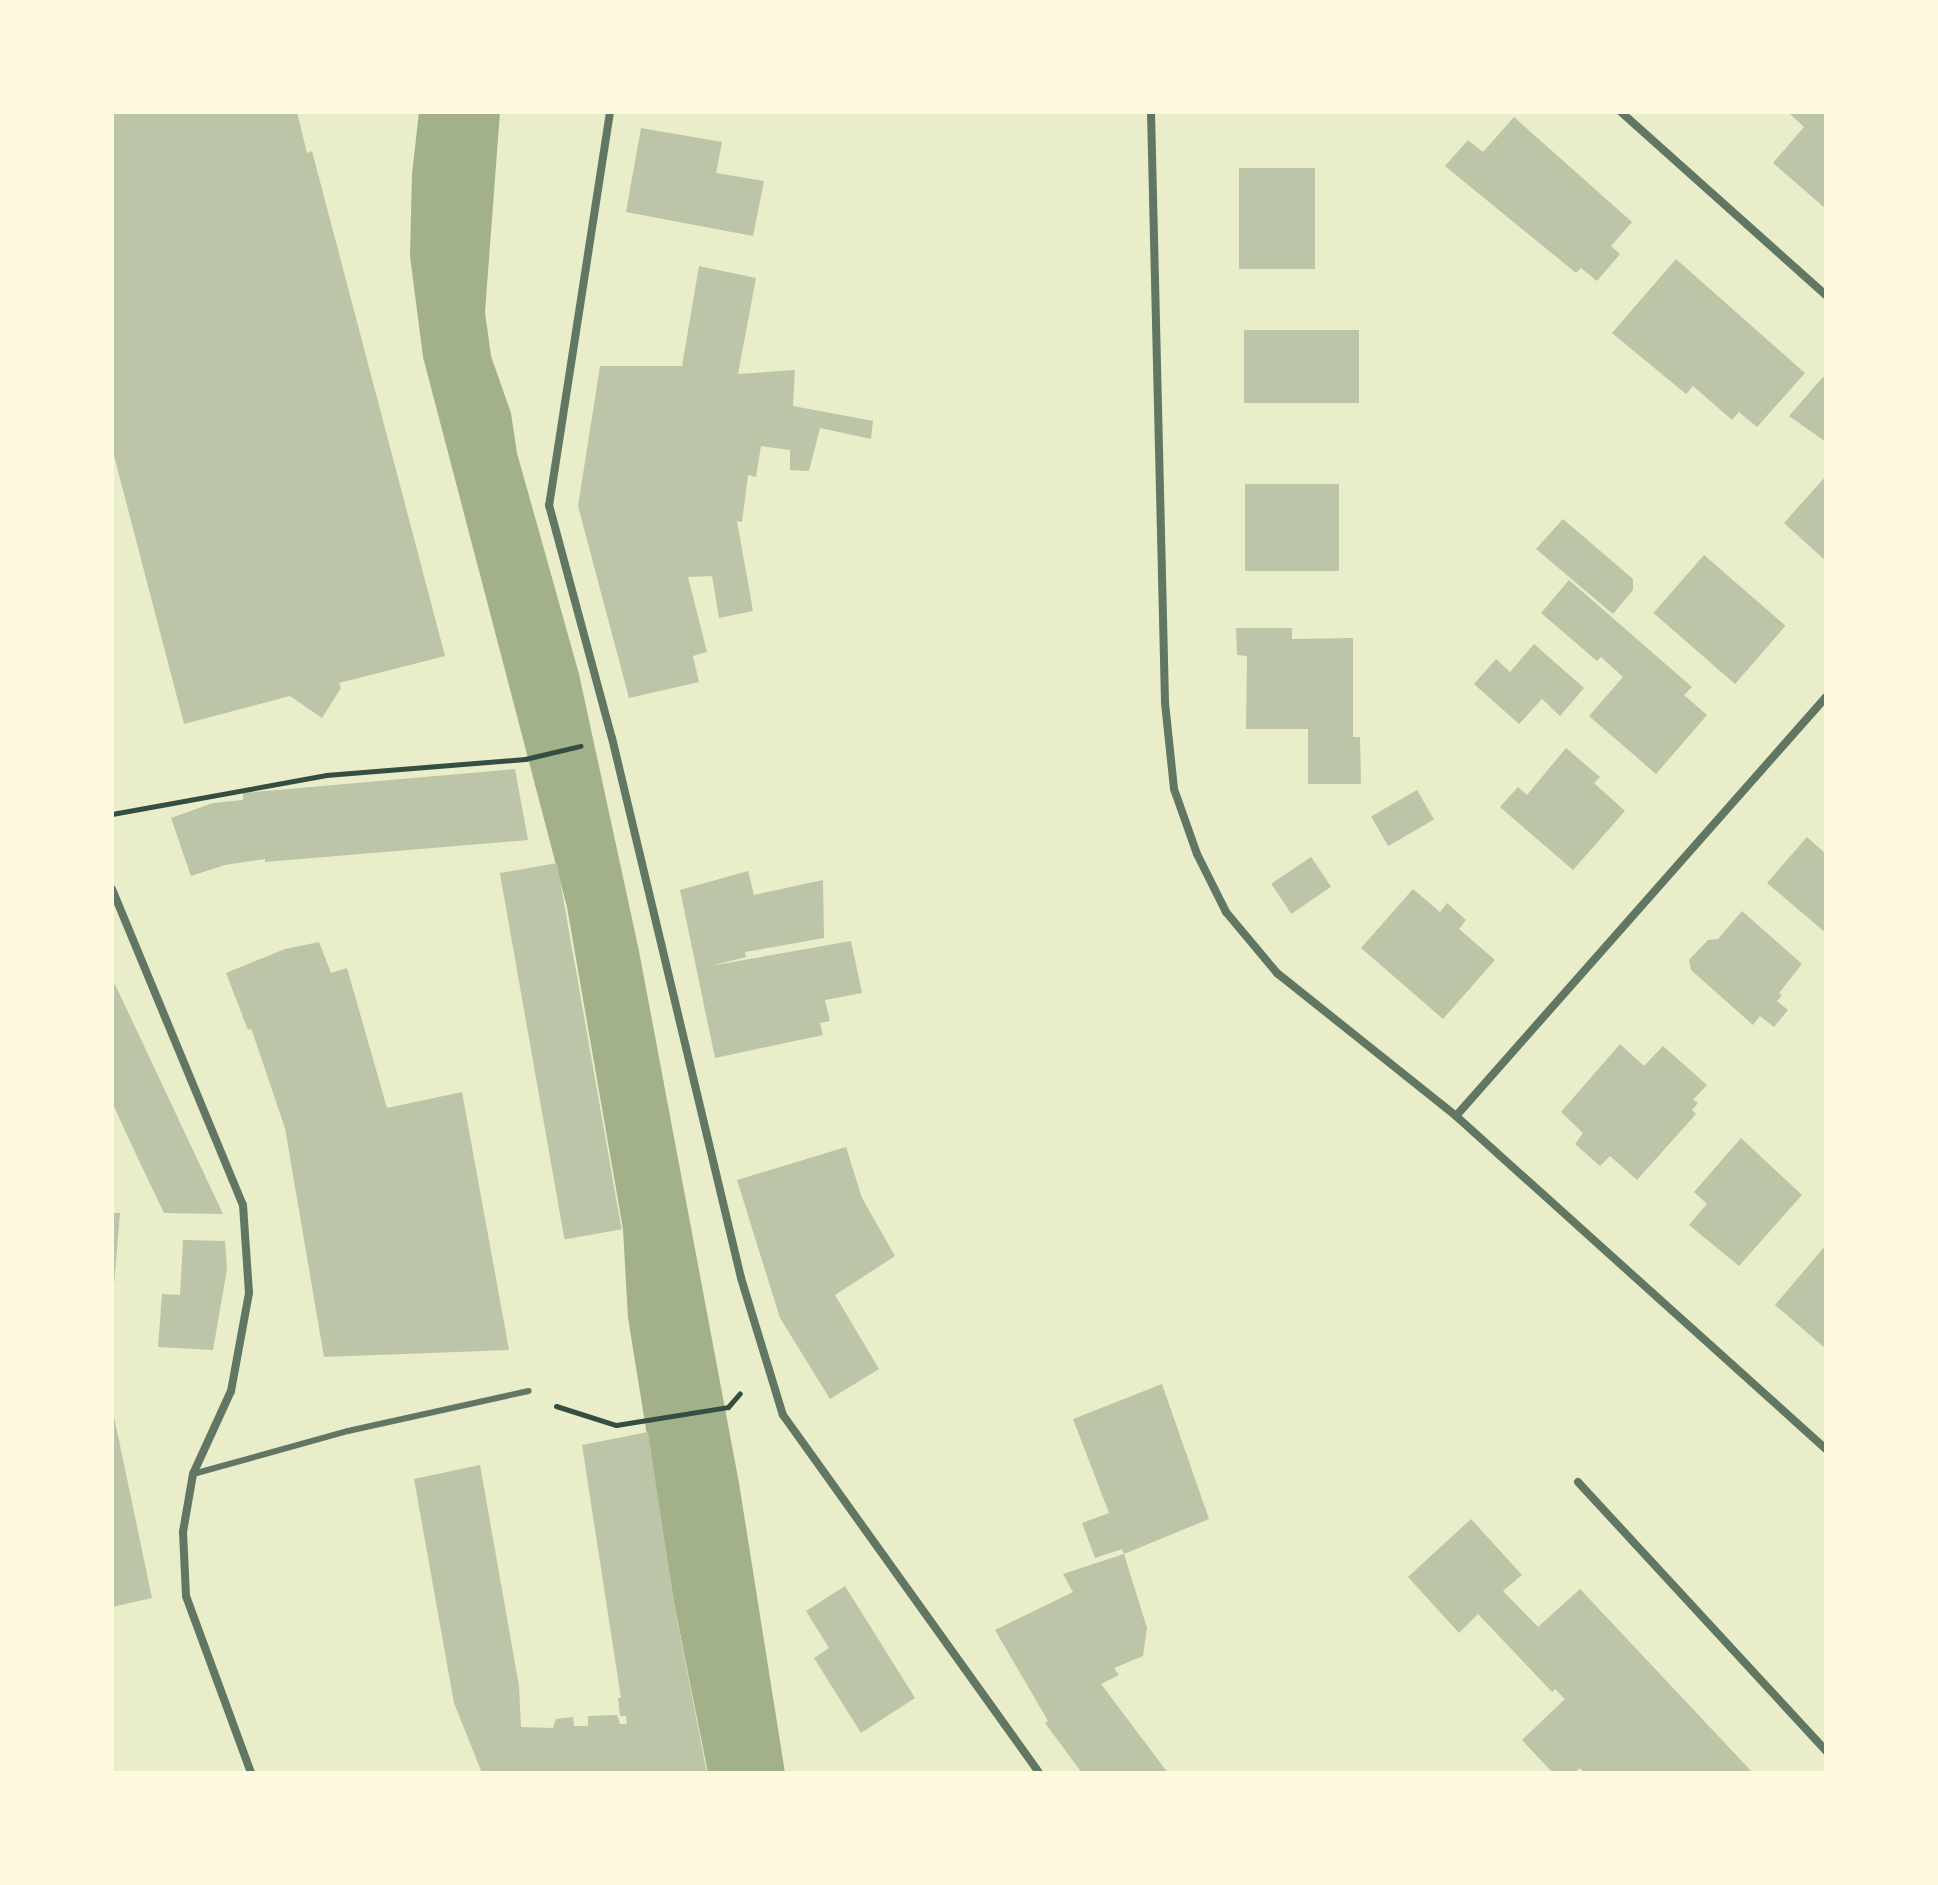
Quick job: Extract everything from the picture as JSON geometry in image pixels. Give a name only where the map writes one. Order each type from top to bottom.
[{"type":"street","points":[[610,112],[549,505],[612,738],[741,1278],[783,1415],[1039,1773]]},
{"type":"street","points":[[1151,112],[1165,703],[1174,789],[1197,854],[1226,912],[1277,973],[1456,1116],[1826,1449]]},
{"type":"street","points":[[1621,112],[1826,295]]},
{"type":"street","points":[[1456,1116],[1826,697]]},
{"type":"street","points":[[112,889],[243,1205],[249,1293],[244,1321],[231,1391],[193,1474],[183,1532],[186,1596],[251,1773]]},
{"type":"street","points":[[1578,1482],[1826,1751]]},
{"type":"lane","points":[[193,1474],[348,1431],[529,1391]]},
{"type":"path","points":[[112,814],[326,775],[525,759],[612,738]]},
{"type":"path","points":[[529,1391],[552,1404],[616,1425],[728,1407]]},
{"type":"shaded area","points":[[419,112],[500,112],[485,312],[491,356],[511,413],[517,453],[579,674],[639,951],[739,1483],[785,1773],[708,1773],[675,1608],[628,1318],[623,1229],[567,907],[423,357],[410,256],[412,174]]},
{"type":"building","points":[[112,112],[297,112],[307,153],[312,151],[445,656],[339,683],[341,688],[322,718],[290,696],[184,724],[112,448]]},
{"type":"building","points":[[1788,112],[1826,112],[1826,209],[1773,163],[1804,127]]},
{"type":"building","points":[[1514,117],[1632,222],[1611,246],[1620,254],[1597,281],[1581,268],[1576,273],[1445,166],[1468,140],[1483,152]]},
{"type":"building","points":[[641,128],[722,142],[716,173],[764,181],[753,236],[626,212]]},
{"type":"building","points":[[1239,168],[1315,168],[1315,269],[1239,269]]},
{"type":"building","points":[[1676,259],[1805,373],[1757,427],[1739,412],[1732,420],[1693,386],[1686,394],[1612,333]]},
{"type":"building","points":[[699,266],[756,278],[738,374],[795,370],[793,406],[873,421],[871,439],[820,428],[809,471],[790,470],[790,450],[761,446],[756,477],[748,475],[742,522],[737,521],[753,611],[719,618],[712,576],[688,577],[707,652],[693,656],[699,682],[629,698],[578,506],[600,366],[682,366]]},
{"type":"building","points":[[1244,330],[1359,330],[1359,403],[1244,403]]},
{"type":"building","points":[[1823,377],[1826,379],[1826,442],[1789,416]]},
{"type":"building","points":[[1826,476],[1826,561],[1784,523]]},
{"type":"building","points":[[1245,484],[1339,484],[1339,571],[1245,571]]},
{"type":"building","points":[[1563,519],[1633,579],[1633,590],[1613,614],[1536,549]]},
{"type":"building","points":[[1704,555],[1786,626],[1735,684],[1653,613]]},
{"type":"building","points":[[1569,580],[1692,687],[1684,695],[1707,715],[1656,774],[1589,716],[1623,677],[1601,657],[1597,661],[1541,613]]},
{"type":"building","points":[[1236,628],[1292,628],[1292,639],[1353,638],[1353,737],[1360,737],[1361,784],[1308,784],[1308,729],[1246,729],[1247,656],[1237,655]]},
{"type":"building","points":[[1534,644],[1584,688],[1560,716],[1542,699],[1519,724],[1474,684],[1496,659],[1510,672]]},
{"type":"building","points":[[1566,748],[1600,777],[1594,783],[1625,811],[1573,870],[1500,807],[1518,787],[1527,795]]},
{"type":"building","points":[[515,769],[528,840],[265,862],[265,859],[225,865],[191,876],[171,818],[213,803],[243,800],[243,793]]},
{"type":"building","points":[[1417,790],[1434,819],[1388,846],[1371,817]]},
{"type":"building","points":[[1807,837],[1826,854],[1826,933],[1767,883]]},
{"type":"building","points":[[1311,857],[1331,887],[1291,914],[1271,884]]},
{"type":"building","points":[[557,863],[622,1229],[564,1239],[500,873]]},
{"type":"building","points":[[748,871],[754,895],[823,880],[824,938],[745,952],[746,957],[710,966],[851,941],[862,993],[825,1000],[830,1021],[820,1023],[823,1035],[715,1058],[680,890]]},
{"type":"building","points":[[1413,889],[1440,912],[1447,903],[1466,920],[1459,929],[1495,960],[1443,1019],[1361,948]]},
{"type":"building","points":[[1742,911],[1802,964],[1779,993],[1782,995],[1777,1001],[1788,1010],[1774,1027],[1760,1016],[1753,1025],[1691,970],[1689,960],[1708,940],[1718,939]]},
{"type":"building","points":[[319,942],[331,973],[347,968],[387,1108],[462,1092],[509,1350],[324,1357],[285,1128],[251,1028],[248,1030],[226,973],[285,949]]},
{"type":"building","points":[[112,978],[223,1214],[164,1213],[133,1148],[112,1102]]},
{"type":"building","points":[[1620,1044],[1644,1066],[1663,1046],[1707,1085],[1693,1100],[1698,1103],[1692,1110],[1696,1114],[1637,1180],[1610,1156],[1600,1166],[1575,1144],[1583,1133],[1561,1112]]},
{"type":"building","points":[[1741,1138],[1802,1195],[1739,1266],[1689,1225],[1707,1204],[1694,1192]]},
{"type":"building","points":[[846,1147],[862,1198],[895,1256],[835,1295],[879,1369],[830,1399],[780,1318],[737,1180]]},
{"type":"building","points":[[112,1213],[120,1213],[114,1286],[112,1286]]},
{"type":"building","points":[[183,1240],[225,1241],[227,1269],[213,1350],[158,1347],[162,1294],[180,1295]]},
{"type":"building","points":[[1826,1245],[1826,1349],[1775,1305]]},
{"type":"building","points":[[1162,1384],[1209,1519],[1124,1554],[1122,1549],[1095,1558],[1082,1523],[1109,1513],[1073,1419]]},
{"type":"building","points":[[112,1407],[152,1598],[112,1607]]},
{"type":"building","points":[[648,1432],[675,1609],[707,1773],[482,1773],[454,1703],[414,1479],[480,1465],[519,1686],[521,1727],[553,1728],[556,1719],[573,1717],[574,1726],[588,1726],[588,1716],[617,1715],[620,1724],[627,1724],[626,1716],[620,1716],[618,1698],[621,1698],[582,1445]]},
{"type":"building","points":[[1471,1519],[1522,1575],[1503,1591],[1538,1627],[1580,1589],[1753,1773],[1584,1773],[1580,1768],[1574,1773],[1553,1773],[1522,1740],[1565,1699],[1555,1689],[1552,1692],[1478,1614],[1459,1633],[1408,1577]]},
{"type":"building","points":[[1124,1554],[1147,1628],[1143,1656],[1114,1668],[1119,1675],[1101,1684],[1168,1773],[1082,1773],[1045,1723],[1048,1721],[995,1630],[1073,1592],[1063,1574]]},
{"type":"building","points":[[845,1586],[915,1698],[861,1733],[814,1658],[829,1648],[806,1611]]}]
